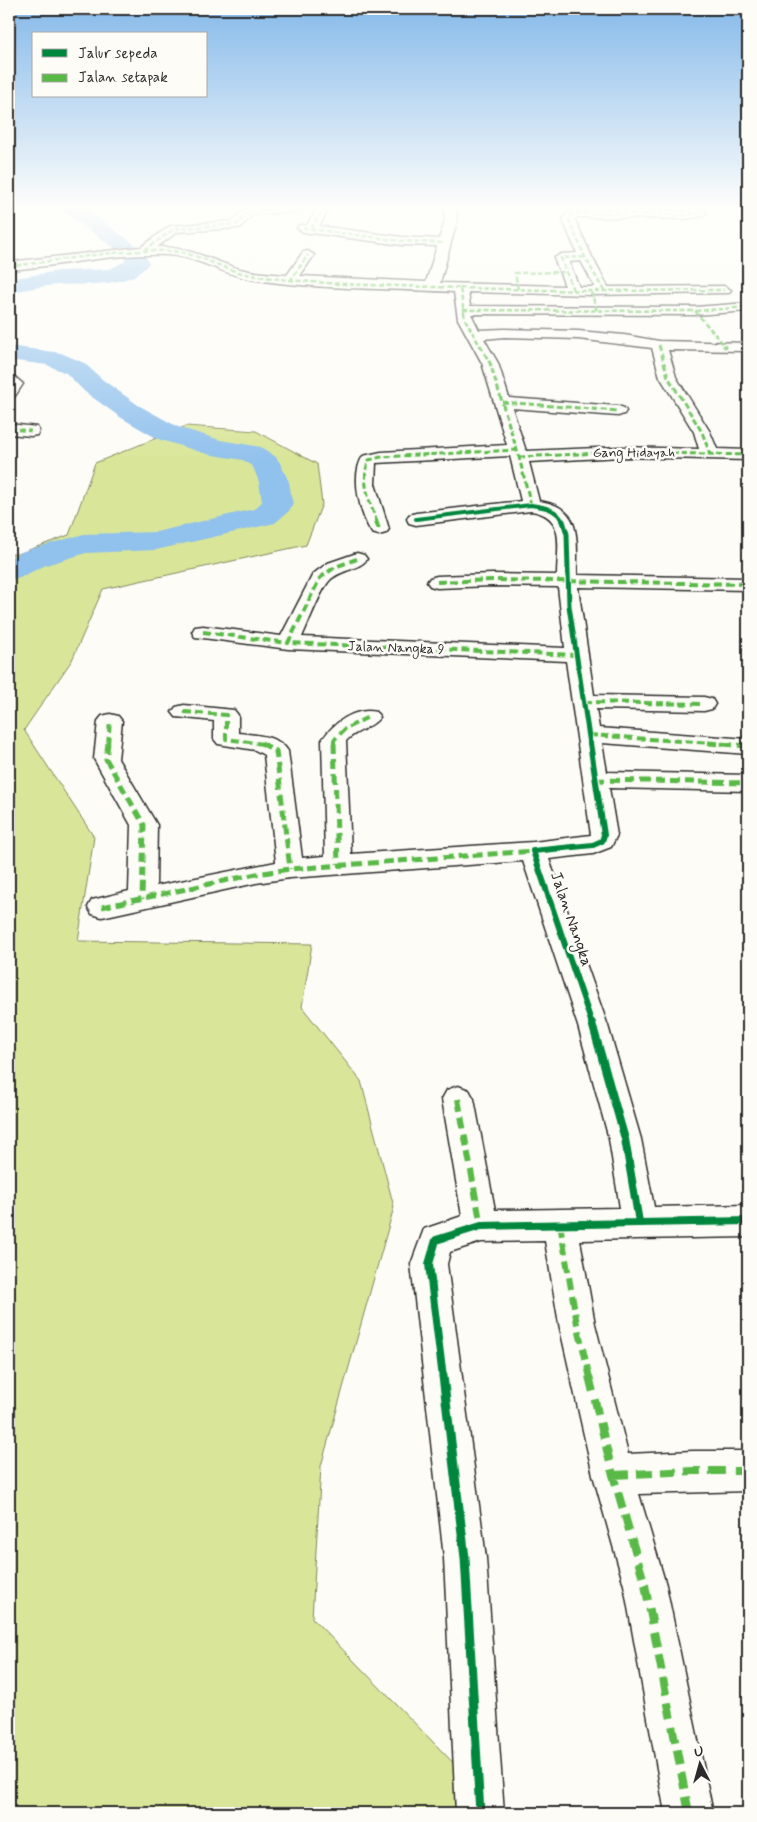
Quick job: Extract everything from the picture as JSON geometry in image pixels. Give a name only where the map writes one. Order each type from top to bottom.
[{"type":"street","points":[[416,519],[531,505],[518,453],[490,363],[480,342],[468,326],[460,291]]},
{"type":"street","points":[[597,311],[598,291]]},
{"type":"street","points":[[463,310],[695,311],[748,307]]},
{"type":"street","points":[[695,311],[726,348]]},
{"type":"street","points":[[474,335],[504,333],[578,335],[624,339],[659,345],[748,347]]},
{"type":"street","points":[[659,345],[668,376],[702,432],[710,454]]},
{"type":"street","points":[[9,380],[15,384],[9,393]]},
{"type":"street","points":[[502,402],[618,411]]},
{"type":"street","points":[[9,429],[32,431]]},
{"type":"street","name":"Gang Hidayah","points":[[379,529],[368,498],[365,466],[369,460],[518,453],[621,452],[748,455]]},
{"type":"street","name":"Jalan Nangka","points":[[531,505],[546,506],[562,518],[568,532],[567,582],[604,835],[602,841],[593,844],[533,852],[593,1026],[625,1139],[639,1222]]},
{"type":"street","points":[[288,643],[320,578],[335,566],[357,559]]},
{"type":"street","points":[[437,582],[748,584]]},
{"type":"street","name":"Jalan Nangka 9","points":[[202,632],[288,643],[577,655]]},
{"type":"street","points":[[584,702],[704,704]]},
{"type":"street","points":[[184,712],[226,716],[226,739],[261,743],[276,751],[290,869]]},
{"type":"street","points":[[338,864],[334,740],[340,732],[368,717]]},
{"type":"street","points":[[110,721],[106,759],[144,825],[142,899]]},
{"type":"street","points":[[589,735],[748,746]]},
{"type":"street","points":[[595,780],[748,783]]},
{"type":"street","points":[[102,907],[256,874],[290,869],[338,864],[533,852]]},
{"type":"street","points":[[458,1099],[481,1226]]},
{"type":"street","points":[[480,1813],[465,1558],[429,1264],[436,1240],[481,1226],[748,1221]]},
{"type":"street","points":[[560,1224],[577,1324],[613,1475],[645,1585],[689,1813]]},
{"type":"street","points":[[613,1475],[693,1471],[748,1471]]},
{"type":"green space","points":[[186,426],[256,431],[317,464],[322,504],[306,545],[103,589],[72,660],[24,730],[94,837],[78,941],[312,944],[302,1007],[361,1081],[394,1207],[321,1466],[312,1618],[472,1782],[473,1813],[9,1813],[9,554],[18,554],[69,535],[95,463]]},
{"type":"waterway","points":[[9,353],[52,358],[75,368],[94,386],[129,411],[168,433],[217,448],[251,453],[266,463],[274,482],[278,505],[264,516],[156,541],[84,544],[35,558],[9,570]]},
{"type":"marked path","points":[[460,291],[465,319],[490,363],[519,457],[531,505]]},
{"type":"marked path","points":[[591,291],[597,311]]},
{"type":"marked path","points":[[463,310],[695,311],[748,307]]},
{"type":"marked path","points":[[695,311],[726,348]]},
{"type":"marked path","points":[[659,345],[668,377],[702,432],[710,454]]},
{"type":"marked path","points":[[9,380],[15,384],[9,393]]},
{"type":"marked path","points":[[502,402],[618,411]]},
{"type":"marked path","points":[[9,429],[31,431]]},
{"type":"marked path","points":[[379,529],[370,504],[366,484],[365,475],[369,460],[381,457],[516,450]]},
{"type":"marked path","points":[[519,457],[621,452],[748,455]]},
{"type":"marked path","points":[[357,559],[335,567],[320,578],[288,643],[577,655]]},
{"type":"marked path","points":[[437,582],[492,580],[748,584]]},
{"type":"marked path","points":[[203,632],[288,643]]},
{"type":"marked path","points":[[584,702],[704,704]]},
{"type":"marked path","points":[[184,712],[226,715],[226,739],[261,743],[276,751],[290,869]]},
{"type":"marked path","points":[[338,864],[334,740],[353,723],[368,717]]},
{"type":"marked path","points":[[110,721],[106,759],[144,825],[142,899]]},
{"type":"marked path","points":[[589,735],[748,746]]},
{"type":"marked path","points":[[595,780],[748,783]]},
{"type":"marked path","points":[[102,907],[256,874],[290,869],[533,851]]},
{"type":"marked path","points":[[458,1099],[481,1226]]},
{"type":"marked path","points":[[560,1224],[577,1324],[613,1475],[645,1585],[689,1813]]},
{"type":"marked path","points":[[613,1475],[693,1471],[748,1471]]},
{"type":"cycle path","points":[[416,519],[531,505],[554,511],[561,517],[565,525],[568,544],[569,606],[604,835],[602,841],[593,845],[533,851],[593,1026],[625,1139],[639,1222]]},
{"type":"cycle path","points":[[480,1813],[465,1558],[429,1264],[436,1240],[481,1226],[748,1221]]}]
